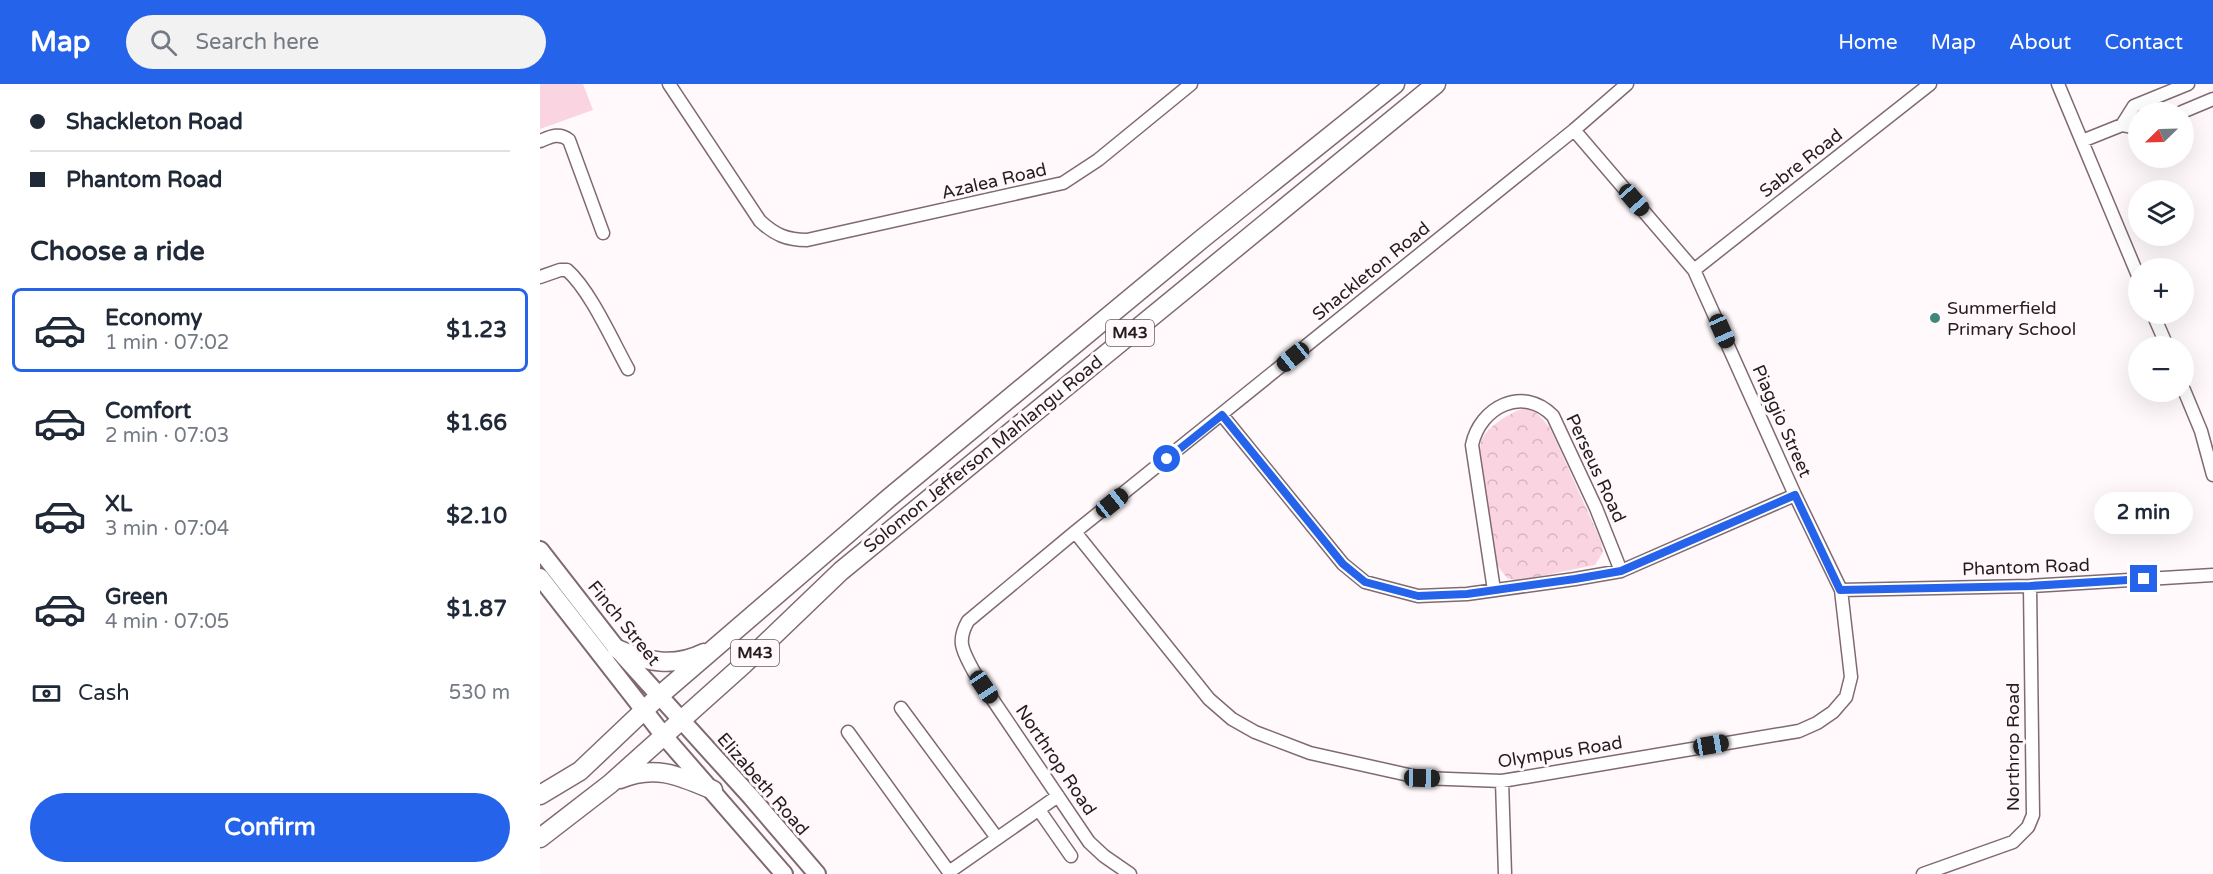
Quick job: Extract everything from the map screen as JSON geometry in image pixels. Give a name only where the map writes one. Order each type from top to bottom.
[{"type":"main road","name":"Solomon Jefferson Mahlangu Road","points":[[540,795],[580,771],[711,650],[926,467],[1203,238],[1395,84]]},
{"type":"main road","name":"Solomon Jefferson Mahlangu Road","points":[[540,838],[610,784],[744,664],[850,564],[1436,84]]},
{"type":"main road","points":[[617,649],[642,660],[668,663],[697,657],[711,650]]},
{"type":"main road","points":[[610,784],[631,775],[652,771],[679,776],[712,790]]},
{"type":"street","name":"Azalea Road","points":[[669,84],[760,221],[775,233],[788,239],[807,240],[1063,183],[1098,160],[1191,84]]},
{"type":"street","name":"Shackleton Road","points":[[968,621],[1574,130],[1627,84]]},
{"type":"street","name":"Sabre Road","points":[[1695,270],[1930,84]]},
{"type":"street","points":[[2058,84],[2131,258]]},
{"type":"street","points":[[2122,125],[2134,106],[2188,84]]},
{"type":"street","points":[[2194,107],[2213,99]]},
{"type":"street","points":[[2082,141],[2122,125],[2128,126]]},
{"type":"street","name":"Piaggio Street","points":[[1574,130],[1695,270],[1840,590]]},
{"type":"street","points":[[540,141],[557,135],[564,136],[568,140],[603,233]]},
{"type":"street","points":[[540,277],[560,270],[567,270],[574,276],[628,369]]},
{"type":"street","name":"Perseus Road","points":[[1494,590],[1472,445],[1478,426],[1490,414],[1498,407],[1517,401],[1532,402],[1545,408],[1553,416],[1596,508],[1621,571]]},
{"type":"street","points":[[2189,402],[2201,431],[2213,475]]},
{"type":"street","points":[[1222,415],[1343,564],[1365,582],[1418,596],[1467,594],[1621,571],[1795,495]]},
{"type":"street","name":"Olympus Road","points":[[1075,532],[1209,699],[1232,719],[1247,728],[1310,753],[1422,778],[1502,781],[1799,730],[1817,723],[1833,712],[1845,697],[1851,677],[1840,590]]},
{"type":"street","name":"Finch Street","points":[[540,550],[617,649],[680,720]]},
{"type":"street","name":"Phantom Road","points":[[1840,590],[2030,586],[2213,575]]},
{"type":"street","name":"Finch Street","points":[[541,579],[664,736]]},
{"type":"street","name":"Northrop Road","points":[[1923,874],[2013,842],[2028,827],[2033,815],[2030,586]]},
{"type":"street","name":"Northrop Road","points":[[968,621],[961,633],[961,645],[974,672],[1089,842],[1104,856],[1130,874]]},
{"type":"street","points":[[901,708],[997,838]]},
{"type":"street","name":"Elizabeth Road","points":[[680,720],[751,797],[817,874]]},
{"type":"street","points":[[848,732],[950,873],[1058,796]]},
{"type":"street","points":[[664,736],[784,874]]},
{"type":"street","points":[[1502,781],[1505,874]]},
{"type":"street","points":[[1039,810],[1071,856]]},
{"type":"green space","points":[[540,84],[583,84],[593,110],[540,129]]},
{"type":"green space","points":[[1526,408],[1540,417],[1551,430],[1601,541],[1603,552],[1595,565],[1516,581],[1507,578],[1496,564],[1480,448],[1485,434],[1495,424]]},
{"type":"place","name":"Summerfield Primary School","points":[[1935,318]]},
{"type":"route","points":[[1167,459],[1222,415],[1343,564],[1365,582],[1418,596],[1467,594],[1621,571],[1795,495],[1840,590],[2030,586],[2144,579]]}]
